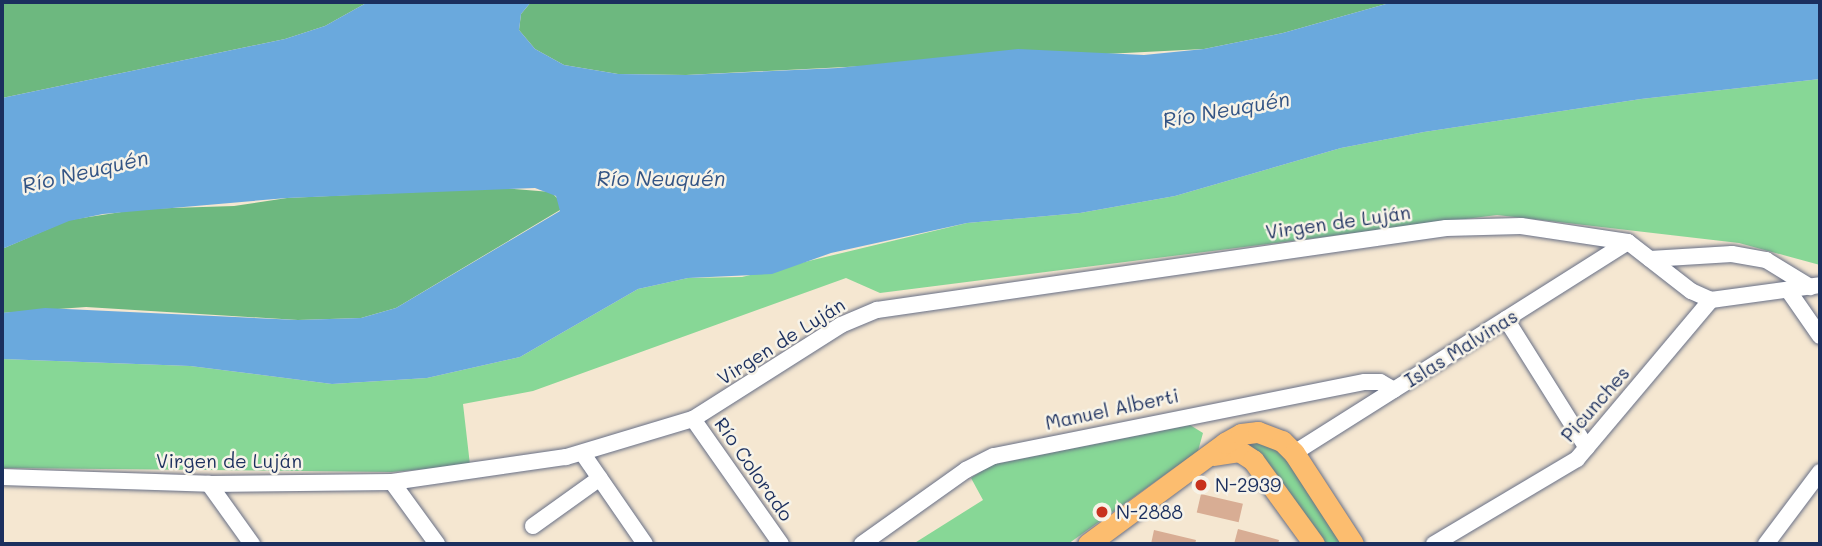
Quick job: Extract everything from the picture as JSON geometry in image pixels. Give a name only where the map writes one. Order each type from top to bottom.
[{"type":"main road","points":[[1088,544],[1233,438],[1249,432],[1274,437],[1294,453],[1353,544]]},
{"type":"main road","points":[[1209,457],[1230,450],[1247,454],[1314,544]]},
{"type":"street","name":"Virgen de Luján","points":[[2,477],[209,484],[392,482],[583,454],[693,419],[841,325],[877,310],[1446,228],[1521,226],[1628,242]]},
{"type":"street","points":[[1628,242],[1711,300],[1815,286]]},
{"type":"street","name":"Islas Malvinas","points":[[1294,453],[1628,242]]},
{"type":"street","points":[[1650,259],[1731,254],[1766,260],[1815,286]]},
{"type":"street","points":[[1788,290],[1820,336]]},
{"type":"street","name":"Picunches","points":[[1434,544],[1451,538],[1559,472],[1587,448],[1711,300]]},
{"type":"street","points":[[1506,319],[1587,448]]},
{"type":"street","name":"Manuel Alberti","points":[[862,544],[966,470],[994,456],[1365,382],[1380,382],[1394,390]]},
{"type":"street","name":"Río Colorado","points":[[693,419],[781,544]]},
{"type":"street","points":[[583,454],[645,544]]},
{"type":"street","points":[[1766,544],[1820,472]]},
{"type":"street","points":[[533,526],[600,478]]},
{"type":"street","points":[[392,482],[436,544]]},
{"type":"street","points":[[209,484],[252,544]]},
{"type":"green space","points":[[2,2],[368,2],[325,26],[285,39],[2,98]]},
{"type":"green space","points":[[531,2],[1393,2],[1283,33],[1204,49],[686,75],[618,74],[564,65],[535,49],[519,30],[521,14]]},
{"type":"green space","points":[[1820,79],[1820,265],[1739,243],[1497,215],[880,293],[846,278],[533,391],[463,404],[470,465],[392,472],[2,468],[2,359],[190,366],[332,384],[427,378],[520,357],[638,289],[688,278],[742,277],[967,223],[1080,213],[1175,196],[1341,148],[1424,132],[1641,99]]},
{"type":"green space","points":[[502,188],[551,192],[560,201],[560,210],[396,308],[361,318],[298,320],[86,307],[2,313],[2,249],[69,220],[141,209],[234,206],[287,198]]},
{"type":"green space","points":[[1190,425],[1203,433],[1198,451],[1068,544],[913,544],[983,500],[971,478],[990,465]]},
{"type":"green space","points":[[1251,441],[1276,445],[1346,544],[1322,544],[1239,443]]},
{"type":"water","name":"Río Neuquén","points":[[368,2],[531,2],[521,14],[519,30],[535,49],[564,65],[618,74],[686,75],[838,68],[1018,49],[1144,55],[1204,49],[1283,33],[1393,2],[1820,2],[1820,79],[1641,99],[1424,132],[1341,148],[1175,196],[1080,213],[967,223],[831,253],[772,274],[688,278],[638,289],[520,357],[427,378],[332,384],[190,366],[2,359],[2,313],[45,308],[298,320],[361,318],[396,308],[560,211],[556,196],[535,188],[287,198],[103,214],[69,221],[2,249],[2,98],[285,39],[325,26]]},
{"type":"building","points":[[1201,494],[1243,504],[1239,522],[1197,513]]},
{"type":"building","points":[[1238,529],[1279,540],[1278,544],[1234,544]]},
{"type":"building","points":[[1154,530],[1196,540],[1195,544],[1151,544]]},
{"type":"place","name":"N-2939","points":[[1201,485]]},
{"type":"place","name":"N-2888","points":[[1102,512]]}]
